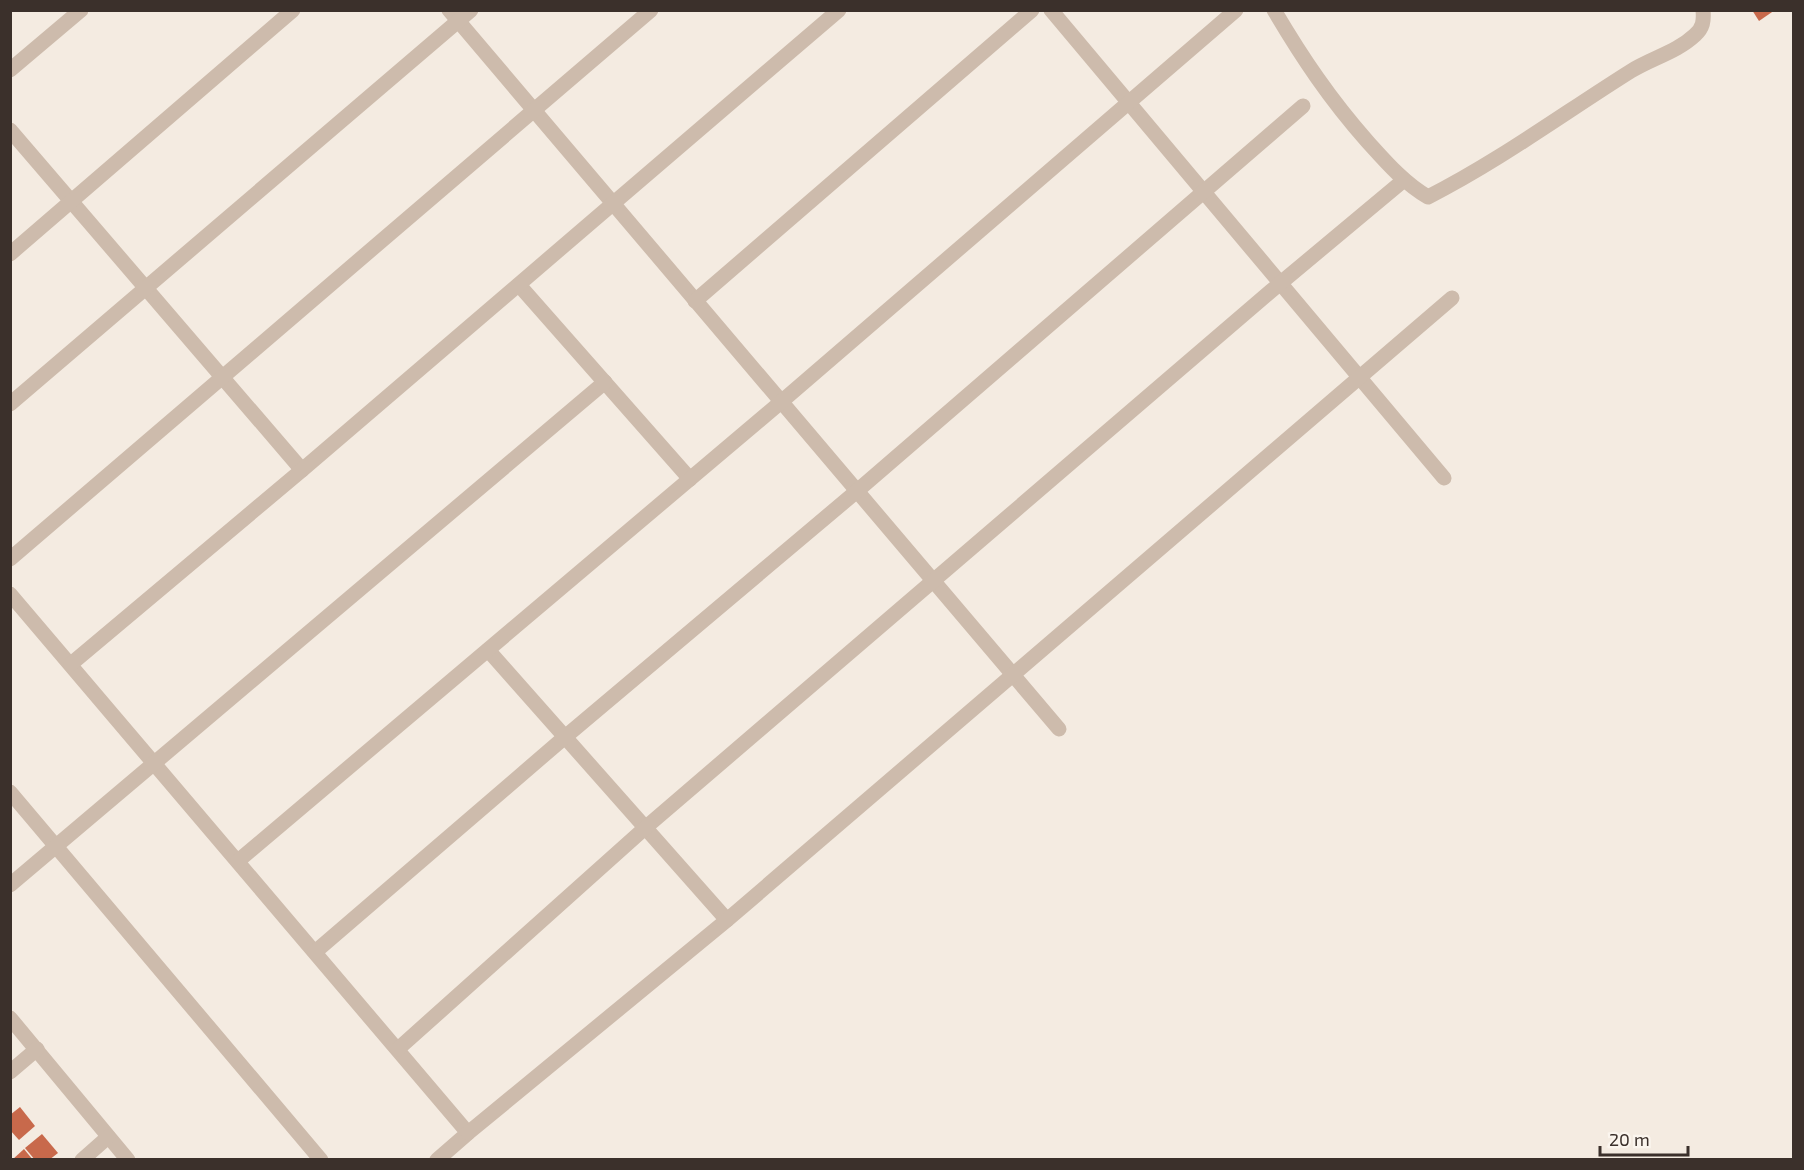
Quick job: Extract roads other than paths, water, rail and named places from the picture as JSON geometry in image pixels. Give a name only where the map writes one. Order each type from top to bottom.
[{"type":"street","points":[[10,70],[81,10]]},
{"type":"street","points":[[10,254],[293,10]]},
{"type":"street","points":[[10,404],[146,288],[454,16],[471,10]]},
{"type":"street","points":[[10,559],[651,10]]},
{"type":"street","points":[[71,664],[302,470],[839,10]]},
{"type":"street","points":[[695,301],[1032,10]]},
{"type":"street","points":[[1051,10],[1444,478]]},
{"type":"street","points":[[238,861],[781,402],[1236,10]]},
{"type":"street","points":[[1274,10],[1305,63],[1340,111],[1404,180],[1428,196],[1491,161],[1635,69],[1686,42],[1701,28],[1704,20],[1703,10]]},
{"type":"street","points":[[454,16],[1059,729]]},
{"type":"street","points":[[315,952],[857,491],[1303,106]]},
{"type":"street","points":[[10,130],[302,470]]},
{"type":"street","points":[[398,1049],[645,828],[1280,282],[1404,180]]},
{"type":"street","points":[[519,285],[690,479]]},
{"type":"street","points":[[437,1160],[727,920],[1452,298]]},
{"type":"street","points":[[10,885],[605,382]]},
{"type":"street","points":[[10,594],[468,1133]]},
{"type":"street","points":[[489,650],[727,920]]},
{"type":"street","points":[[10,792],[321,1160]]},
{"type":"street","points":[[10,1018],[128,1160]]},
{"type":"street","points":[[10,1072],[37,1049]]},
{"type":"street","points":[[82,1160],[108,1137]]}]
